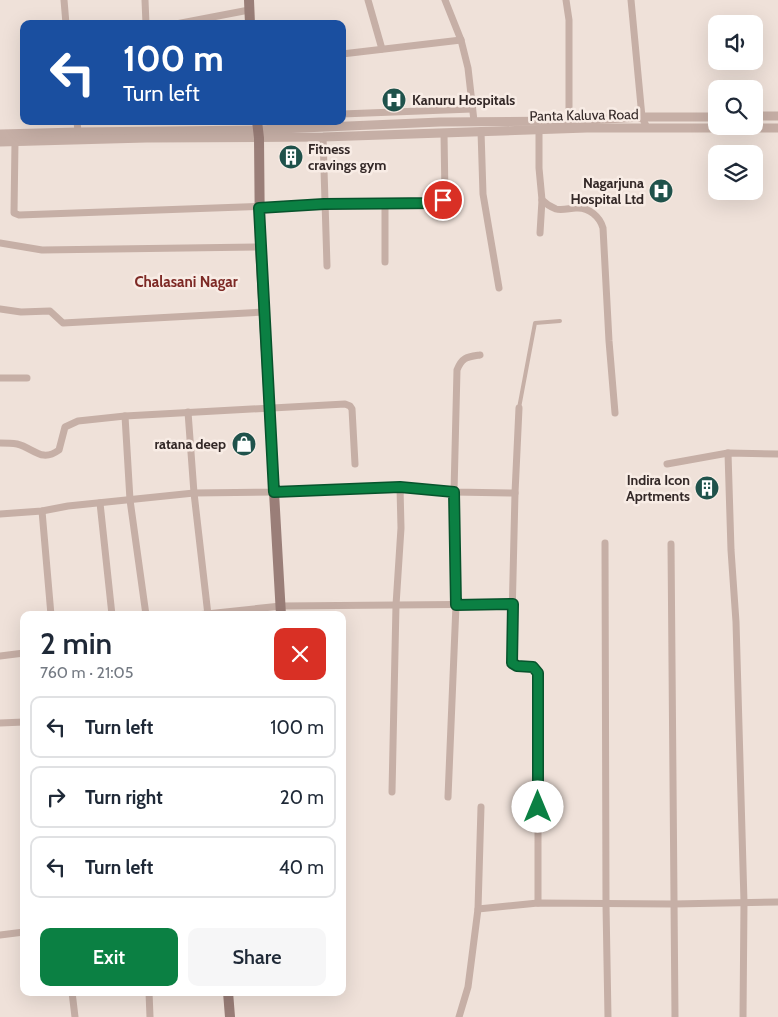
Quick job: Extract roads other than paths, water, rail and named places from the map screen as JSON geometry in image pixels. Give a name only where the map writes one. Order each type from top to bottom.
[{"type":"main road","points":[[249,5],[250,20]]},
{"type":"main road","points":[[258,130],[260,247],[282,610]]},
{"type":"main road","points":[[228,996],[230,1017]]},
{"type":"street","points":[[64,0],[66,20]]},
{"type":"street","points":[[145,0],[146,20]]},
{"type":"street","points":[[368,0],[382,49]]},
{"type":"street","points":[[445,0],[461,40],[468,68],[474,121]]},
{"type":"street","points":[[566,0],[569,20],[569,121]]},
{"type":"street","points":[[631,0],[642,117],[647,128]]},
{"type":"street","points":[[191,20],[249,5]]},
{"type":"street","points":[[346,54],[461,40]]},
{"type":"street","points":[[346,114],[472,109]]},
{"type":"street","points":[[763,116],[778,116]]},
{"type":"street","name":"Panta Kaluva Road","points":[[0,142],[146,138],[258,130],[474,121],[569,121],[642,117],[708,117]]},
{"type":"street","points":[[77,125],[78,132]]},
{"type":"street","name":"Panta Kaluva Road","points":[[0,134],[258,130],[323,137],[481,131],[778,128]]},
{"type":"street","points":[[539,130],[539,168],[542,200],[540,233]]},
{"type":"street","points":[[481,131],[483,194],[499,288]]},
{"type":"street","points":[[15,142],[13,202],[16,215],[259,208],[324,204],[439,203],[443,200],[445,192],[444,133]]},
{"type":"street","points":[[323,137],[327,266]]},
{"type":"street","points":[[542,200],[557,210],[579,207],[594,213],[601,220],[615,413]]},
{"type":"street","points":[[385,204],[385,262]]},
{"type":"street","points":[[0,243],[42,250],[260,247]]},
{"type":"street","points":[[0,309],[21,312],[50,311],[63,323],[264,312]]},
{"type":"street","points":[[448,797],[456,605],[454,492],[457,370],[460,362],[465,358],[480,355]]},
{"type":"street","points":[[0,378],[27,378]]},
{"type":"street","points":[[0,443],[18,445],[41,456],[50,455],[60,450],[66,427],[72,423],[126,416],[345,404],[352,409],[354,464]]},
{"type":"street","points":[[519,408],[515,493],[512,663],[517,666],[533,667],[538,673],[538,903]]},
{"type":"street","points":[[188,412],[194,493],[208,611]]},
{"type":"street","points":[[126,416],[130,500],[145,611]]},
{"type":"street","points":[[728,453],[736,632],[744,902],[743,1017]]},
{"type":"street","points":[[667,464],[728,453],[778,454]]},
{"type":"street","points":[[0,514],[42,511],[68,506],[194,493],[400,487],[454,492],[515,493]]},
{"type":"street","points":[[392,792],[396,604],[401,528],[400,487]]},
{"type":"street","points":[[100,503],[112,611]]},
{"type":"street","points":[[42,511],[51,611]]},
{"type":"street","points":[[605,543],[608,1017]]},
{"type":"street","points":[[671,544],[675,1017]]},
{"type":"street","points":[[267,611],[396,604],[513,604]]},
{"type":"street","points":[[0,656],[20,654]]},
{"type":"street","points":[[0,723],[20,722]]},
{"type":"street","points":[[459,1017],[468,987],[478,909],[481,807]]},
{"type":"street","points":[[478,909],[538,903],[606,905],[778,902]]},
{"type":"street","points":[[0,936],[20,933]]},
{"type":"street","points":[[72,996],[75,1017]]},
{"type":"street","points":[[149,996],[150,1017]]},
{"type":"lane","points":[[519,408],[535,322],[560,321]]},
{"type":"place","name":"Kanuru Hospitals","points":[[394,100]]},
{"type":"place","name":"Fitness cravings gym","points":[[291,157]]},
{"type":"place","name":"Nagarjuna Hospital Ltd","points":[[661,191]]},
{"type":"place","name":"ratana deep","points":[[244,444]]},
{"type":"place","name":"Indira Icon Aprtments","points":[[707,488]]},
{"type":"district","name":"Chalasani Nagar","points":[[186,282]]}]
